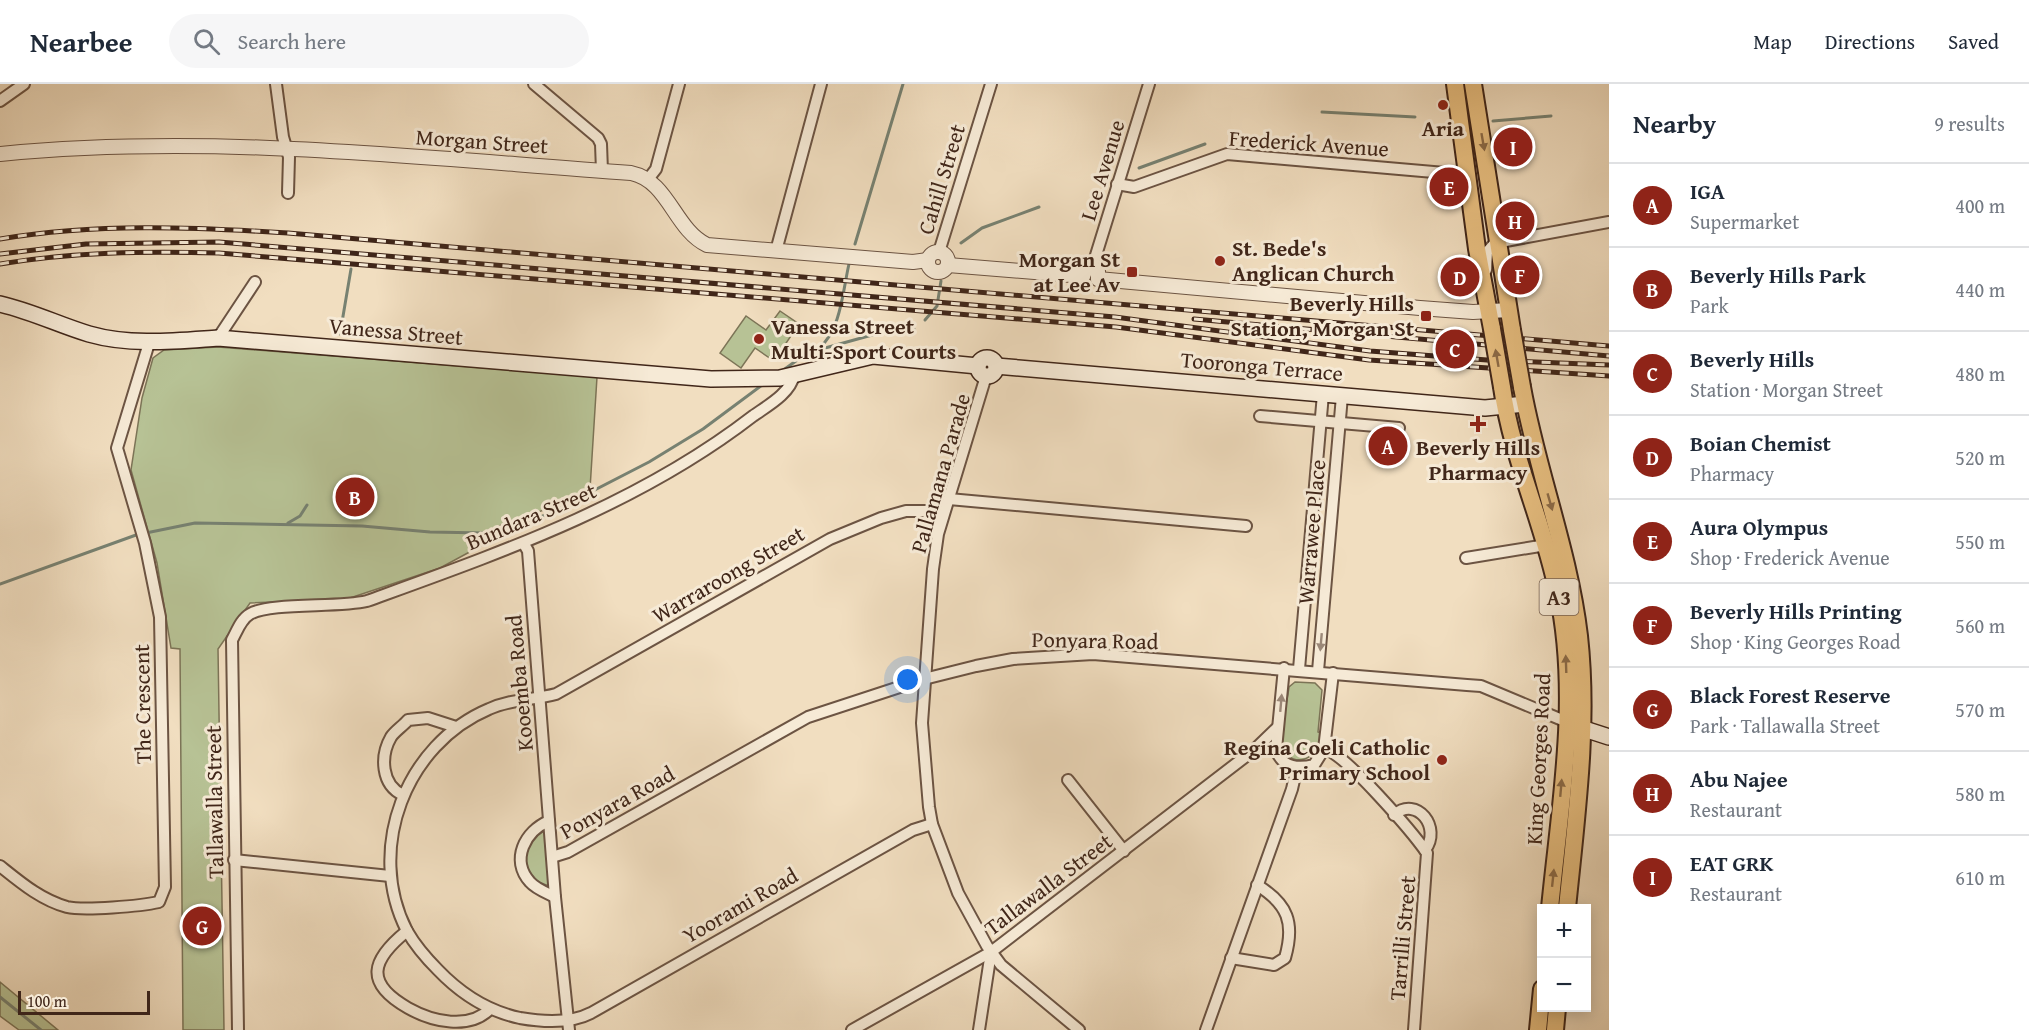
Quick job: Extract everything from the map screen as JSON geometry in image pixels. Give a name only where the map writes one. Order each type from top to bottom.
[{"type":"highway","name":"King Georges Road","points":[[1455,84],[1506,421],[1522,477],[1546,545],[1563,625],[1575,726],[1551,904]]},
{"type":"highway","name":"King Georges Road","points":[[1473,84],[1525,404],[1573,594],[1580,647],[1567,904]]},
{"type":"highway","points":[[1538,1030],[1540,1012]]},
{"type":"highway","points":[[1555,1030],[1557,1012]]},
{"type":"main road","name":"Vanessa Street","points":[[0,304],[27,311],[90,334],[149,343],[218,338],[693,378],[787,377]]},
{"type":"main road","name":"Tooronga Terrace","points":[[787,377],[873,356],[987,369],[1485,408],[1525,404]]},
{"type":"main road","points":[[1575,726],[1609,737]]},
{"type":"street","points":[[0,101],[24,84]]},
{"type":"street","points":[[276,84],[289,158],[288,193]]},
{"type":"street","points":[[534,84],[598,138],[601,144],[602,171]]},
{"type":"street","points":[[679,84],[656,169],[649,178],[700,242],[719,247],[913,262],[934,256],[947,257],[948,265],[1091,274],[1420,308],[1487,303],[1509,310]]},
{"type":"street","points":[[776,251],[820,84]]},
{"type":"street","name":"Cahill Street","points":[[934,256],[991,84]]},
{"type":"street","name":"Lee Avenue","points":[[1091,274],[1149,84]]},
{"type":"street","name":"Morgan Street","points":[[0,154],[141,144],[286,147],[631,173],[649,178]]},
{"type":"street","name":"Frederick Avenue","points":[[1117,184],[1134,187],[1227,154],[1468,175]]},
{"type":"street","points":[[1487,303],[1487,252],[1492,244],[1609,222]]},
{"type":"street","points":[[218,338],[255,282]]},
{"type":"street","name":"The Crescent","points":[[0,866],[29,889],[68,907],[145,905],[159,902],[165,887],[160,617],[139,522],[117,448],[149,343]]},
{"type":"street","name":"Pallamana Parade","points":[[987,369],[943,516],[933,569],[924,679],[924,767],[932,824],[958,892],[991,952],[1001,965],[1079,1030]]},
{"type":"street","name":"Bundara Street","points":[[248,615],[261,609],[338,606],[367,601],[524,544],[574,523],[643,487],[727,437],[792,384],[787,377]]},
{"type":"street","name":"Warrawee Place","points":[[1299,669],[1323,394]]},
{"type":"street","name":"Warrawee Place","points":[[1318,671],[1342,396]]},
{"type":"street","points":[[1260,416],[1399,428]]},
{"type":"street","points":[[949,500],[1246,526]]},
{"type":"street","name":"Warraroong Street","points":[[390,876],[392,838],[403,795],[428,755],[456,727],[504,703],[556,694],[830,538],[906,511],[927,511],[943,516]]},
{"type":"street","name":"Kooemba Road","points":[[524,544],[528,551],[555,897],[569,1025]]},
{"type":"street","points":[[1467,558],[1546,545]]},
{"type":"street","name":"Tallawalla Street","points":[[238,1030],[232,640],[240,624],[248,615]]},
{"type":"street","name":"Ponyara Road","points":[[552,857],[568,852],[808,717],[924,679],[1013,659],[1093,654],[1299,669],[1481,687],[1575,726]]},
{"type":"street","points":[[1284,668],[1276,749],[1278,757],[1285,764],[1297,768],[1314,765],[1324,749],[1333,673]]},
{"type":"street","points":[[403,795],[395,791],[387,780],[383,759],[391,737],[408,720],[428,718],[456,727]]},
{"type":"street","name":"Tallawalla Street","points":[[852,1030],[991,952],[1254,750],[1278,727]]},
{"type":"street","points":[[1254,750],[1276,749]]},
{"type":"street","name":"Tarrilli Street","points":[[1324,749],[1335,752],[1351,766],[1425,850],[1428,860],[1414,1030]]},
{"type":"street","points":[[1206,1030],[1292,789],[1297,768]]},
{"type":"street","points":[[1068,780],[1124,850]]},
{"type":"street","name":"Tarrilli Street","points":[[1394,815],[1406,809],[1419,811],[1427,817],[1430,823],[1430,840],[1425,850]]},
{"type":"street","points":[[549,821],[538,825],[527,838],[520,854],[521,868],[531,884],[555,897]]},
{"type":"street","name":"Yoorami Road","points":[[569,1025],[913,830],[932,824]]},
{"type":"street","points":[[234,860],[390,876],[407,931],[452,985],[490,1009],[533,1020],[569,1025]]},
{"type":"street","points":[[1231,958],[1274,965],[1285,958],[1289,925],[1287,915],[1273,895],[1257,885]]},
{"type":"street","points":[[407,931],[391,944],[379,962],[376,974],[380,987],[391,998],[439,1026],[450,1028],[476,1022],[485,1017],[490,1009]]},
{"type":"street","points":[[979,1030],[991,952]]},
{"type":"green space","name":"Vanessa Street Multi-Sport Courts","points":[[780,311],[799,324],[774,361],[755,348],[741,368],[720,353],[746,316],[766,330]]},
{"type":"green space","points":[[218,347],[597,377],[590,489],[555,506],[499,526],[501,535],[440,568],[347,599],[250,603],[218,649],[224,1030],[183,1030],[180,649],[171,648],[157,563],[131,470],[142,398],[153,358],[164,350]]},
{"type":"green space","points":[[1295,682],[1315,683],[1322,690],[1319,744],[1314,753],[1301,760],[1289,756],[1284,751],[1282,743],[1289,687]]},
{"type":"green space","points":[[545,830],[550,886],[539,882],[532,876],[525,860],[529,843]]},
{"type":"green space","points":[[0,982],[58,1030],[19,1030],[0,1016]]},
{"type":"waterway","points":[[855,244],[903,84]]},
{"type":"waterway","points":[[1322,112],[1415,117]]},
{"type":"waterway","points":[[1493,121],[1551,116]]},
{"type":"waterway","points":[[1139,168],[1205,144]]},
{"type":"waterway","points":[[961,243],[982,228],[1039,207]]},
{"type":"waterway","points":[[819,348],[826,341],[837,321],[849,264]]},
{"type":"waterway","points":[[340,334],[351,269]]},
{"type":"waterway","points":[[925,320],[937,306],[941,281]]},
{"type":"waterway","points":[[782,371],[807,353],[912,324]]},
{"type":"waterway","points":[[901,329],[914,329]]},
{"type":"waterway","points":[[0,584],[136,535],[195,523],[362,526],[430,532],[485,533],[509,529],[548,514],[649,462],[703,429],[765,383]]},
{"type":"waterway","points":[[288,523],[300,516],[307,505]]},
{"type":"waterway","points":[[0,997],[41,1030]]},
{"type":"railway","points":[[0,239],[108,228],[180,228],[288,233],[1609,346]]},
{"type":"railway","points":[[0,254],[86,244],[219,242],[1115,317],[1370,351],[1487,360],[1609,365]]},
{"type":"railway","points":[[0,264],[109,253],[219,253],[1116,327],[1369,360],[1609,376]]},
{"type":"railway","points":[[1194,319],[1609,356]]},
{"type":"place","name":"Aria","points":[[1443,105]]},
{"type":"place","name":"EAT GRK","points":[[1513,147]]},
{"type":"place","name":"Aura Olympus","points":[[1449,187]]},
{"type":"place","name":"Abu Najee","points":[[1515,221]]},
{"type":"place","name":"St. Bede's Anglican Church","points":[[1220,261]]},
{"type":"place","name":"Morgan St at Lee Av","points":[[1132,272]]},
{"type":"place","name":"Beverly Hills Printing","points":[[1520,275]]},
{"type":"place","name":"Boian Chemist","points":[[1460,277]]},
{"type":"place","name":"Beverly Hills Station, Morgan St","points":[[1426,316]]},
{"type":"place","name":"Vanessa Street Multi-Sport Courts","points":[[759,339]]},
{"type":"place","name":"Beverly Hills","points":[[1455,349]]},
{"type":"place","name":"Beverly Hills Pharmacy","points":[[1478,424]]},
{"type":"place","name":"IGA","points":[[1388,446]]},
{"type":"place","name":"Beverly Hills Park","points":[[355,497]]},
{"type":"place","name":"Regina Coeli Catholic Primary School","points":[[1442,760]]},
{"type":"place","name":"Black Forest Reserve","points":[[202,926]]}]
